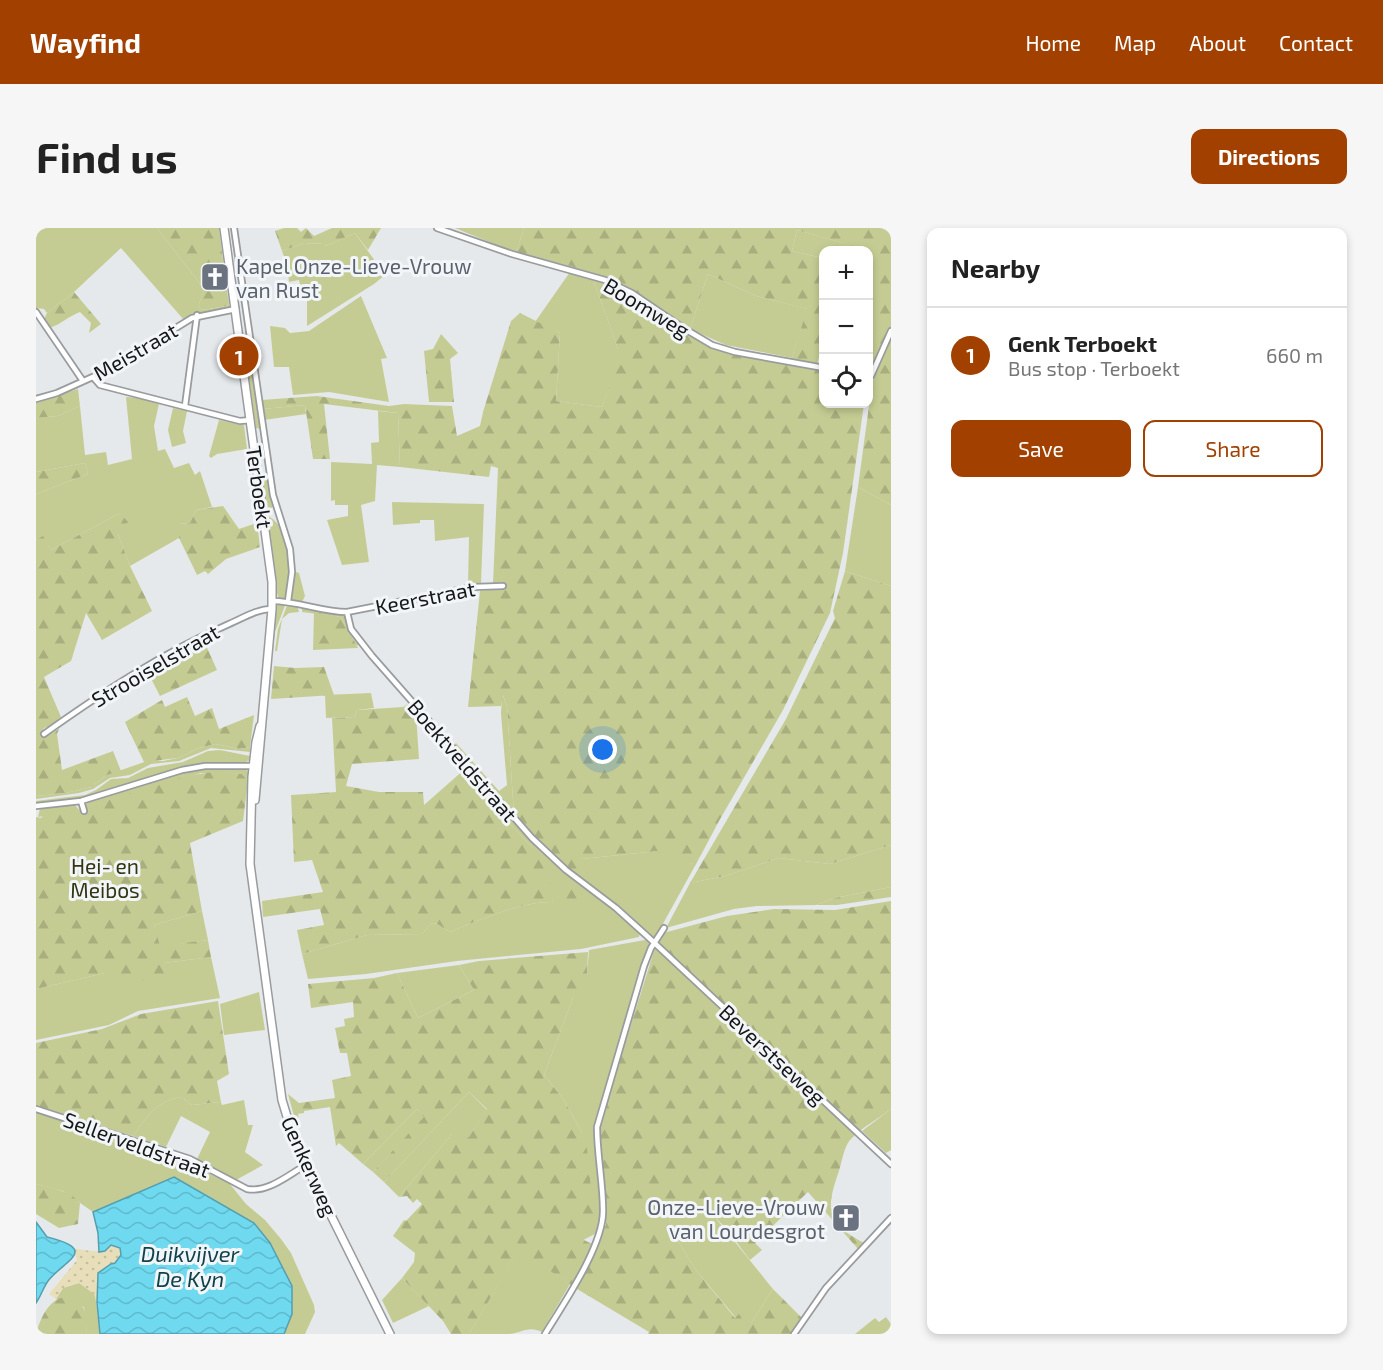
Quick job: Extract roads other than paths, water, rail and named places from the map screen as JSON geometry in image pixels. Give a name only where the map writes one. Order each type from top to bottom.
[{"type":"main road","name":"Terboekt","points":[[226,228],[270,564],[272,605],[260,726],[256,742],[250,864],[265,987]]},
{"type":"main road","name":"Genkerweg","points":[[265,987],[284,1112],[303,1167],[390,1334]]},
{"type":"street","name":"Terboekt","points":[[234,228],[273,495],[290,549],[292,572],[288,601]]},
{"type":"street","name":"Boomweg","points":[[437,228],[512,254],[605,280],[632,293],[712,345],[735,352],[819,367]]},
{"type":"street","name":"Meistraat","points":[[36,399],[93,377],[197,315],[236,309]]},
{"type":"street","points":[[45,312],[37,314],[83,381]]},
{"type":"street","points":[[185,406],[197,315]]},
{"type":"street","points":[[873,369],[891,331]]},
{"type":"street","points":[[93,377],[100,385],[240,421],[251,420]]},
{"type":"street","name":"Keerstraat","points":[[347,612],[474,587],[503,586]]},
{"type":"street","points":[[272,605],[288,601],[332,612],[347,612]]},
{"type":"street","name":"Strooiselstraat","points":[[44,734],[98,696],[175,649],[272,605]]},
{"type":"street","name":"Boektveldstraat","points":[[347,612],[351,628],[372,656],[476,773],[510,815],[566,870],[616,908],[655,944]]},
{"type":"street","points":[[36,806],[81,801],[182,770],[226,764],[256,766]]},
{"type":"street","points":[[81,801],[84,811]]},
{"type":"street","points":[[545,1334],[592,1253],[601,1232],[603,1210],[597,1152],[597,1127],[644,966],[664,928]]},
{"type":"street","name":"Beverstseweg","points":[[655,944],[891,1164]]},
{"type":"street","name":"Sellerveldstraat","points":[[36,1109],[190,1158],[247,1189],[256,1191],[267,1188],[303,1167]]},
{"type":"street","points":[[794,1334],[826,1288],[891,1218]]},
{"type":"water","name":"Duikvijver De Kyn","points":[[174,1177],[254,1223],[270,1243],[292,1286],[292,1314],[284,1334],[100,1334],[97,1303],[98,1273],[115,1263],[121,1255],[120,1248],[111,1245],[105,1251],[99,1252],[98,1233],[93,1212]]},
{"type":"water","points":[[36,1222],[47,1237],[63,1242],[75,1251],[69,1262],[48,1281],[36,1303]]},
{"type":"place","name":"Kapel Onze-Lieve-Vrouw van Rust","points":[[215,277]]},
{"type":"place","name":"Genk Terboekt","points":[[239,356]]},
{"type":"place","name":"Onze-Lieve-Vrouw van Lourdesgrot","points":[[846,1218]]},
{"type":"park label","name":"Hei- en Meibos","points":[[105,877]]}]
